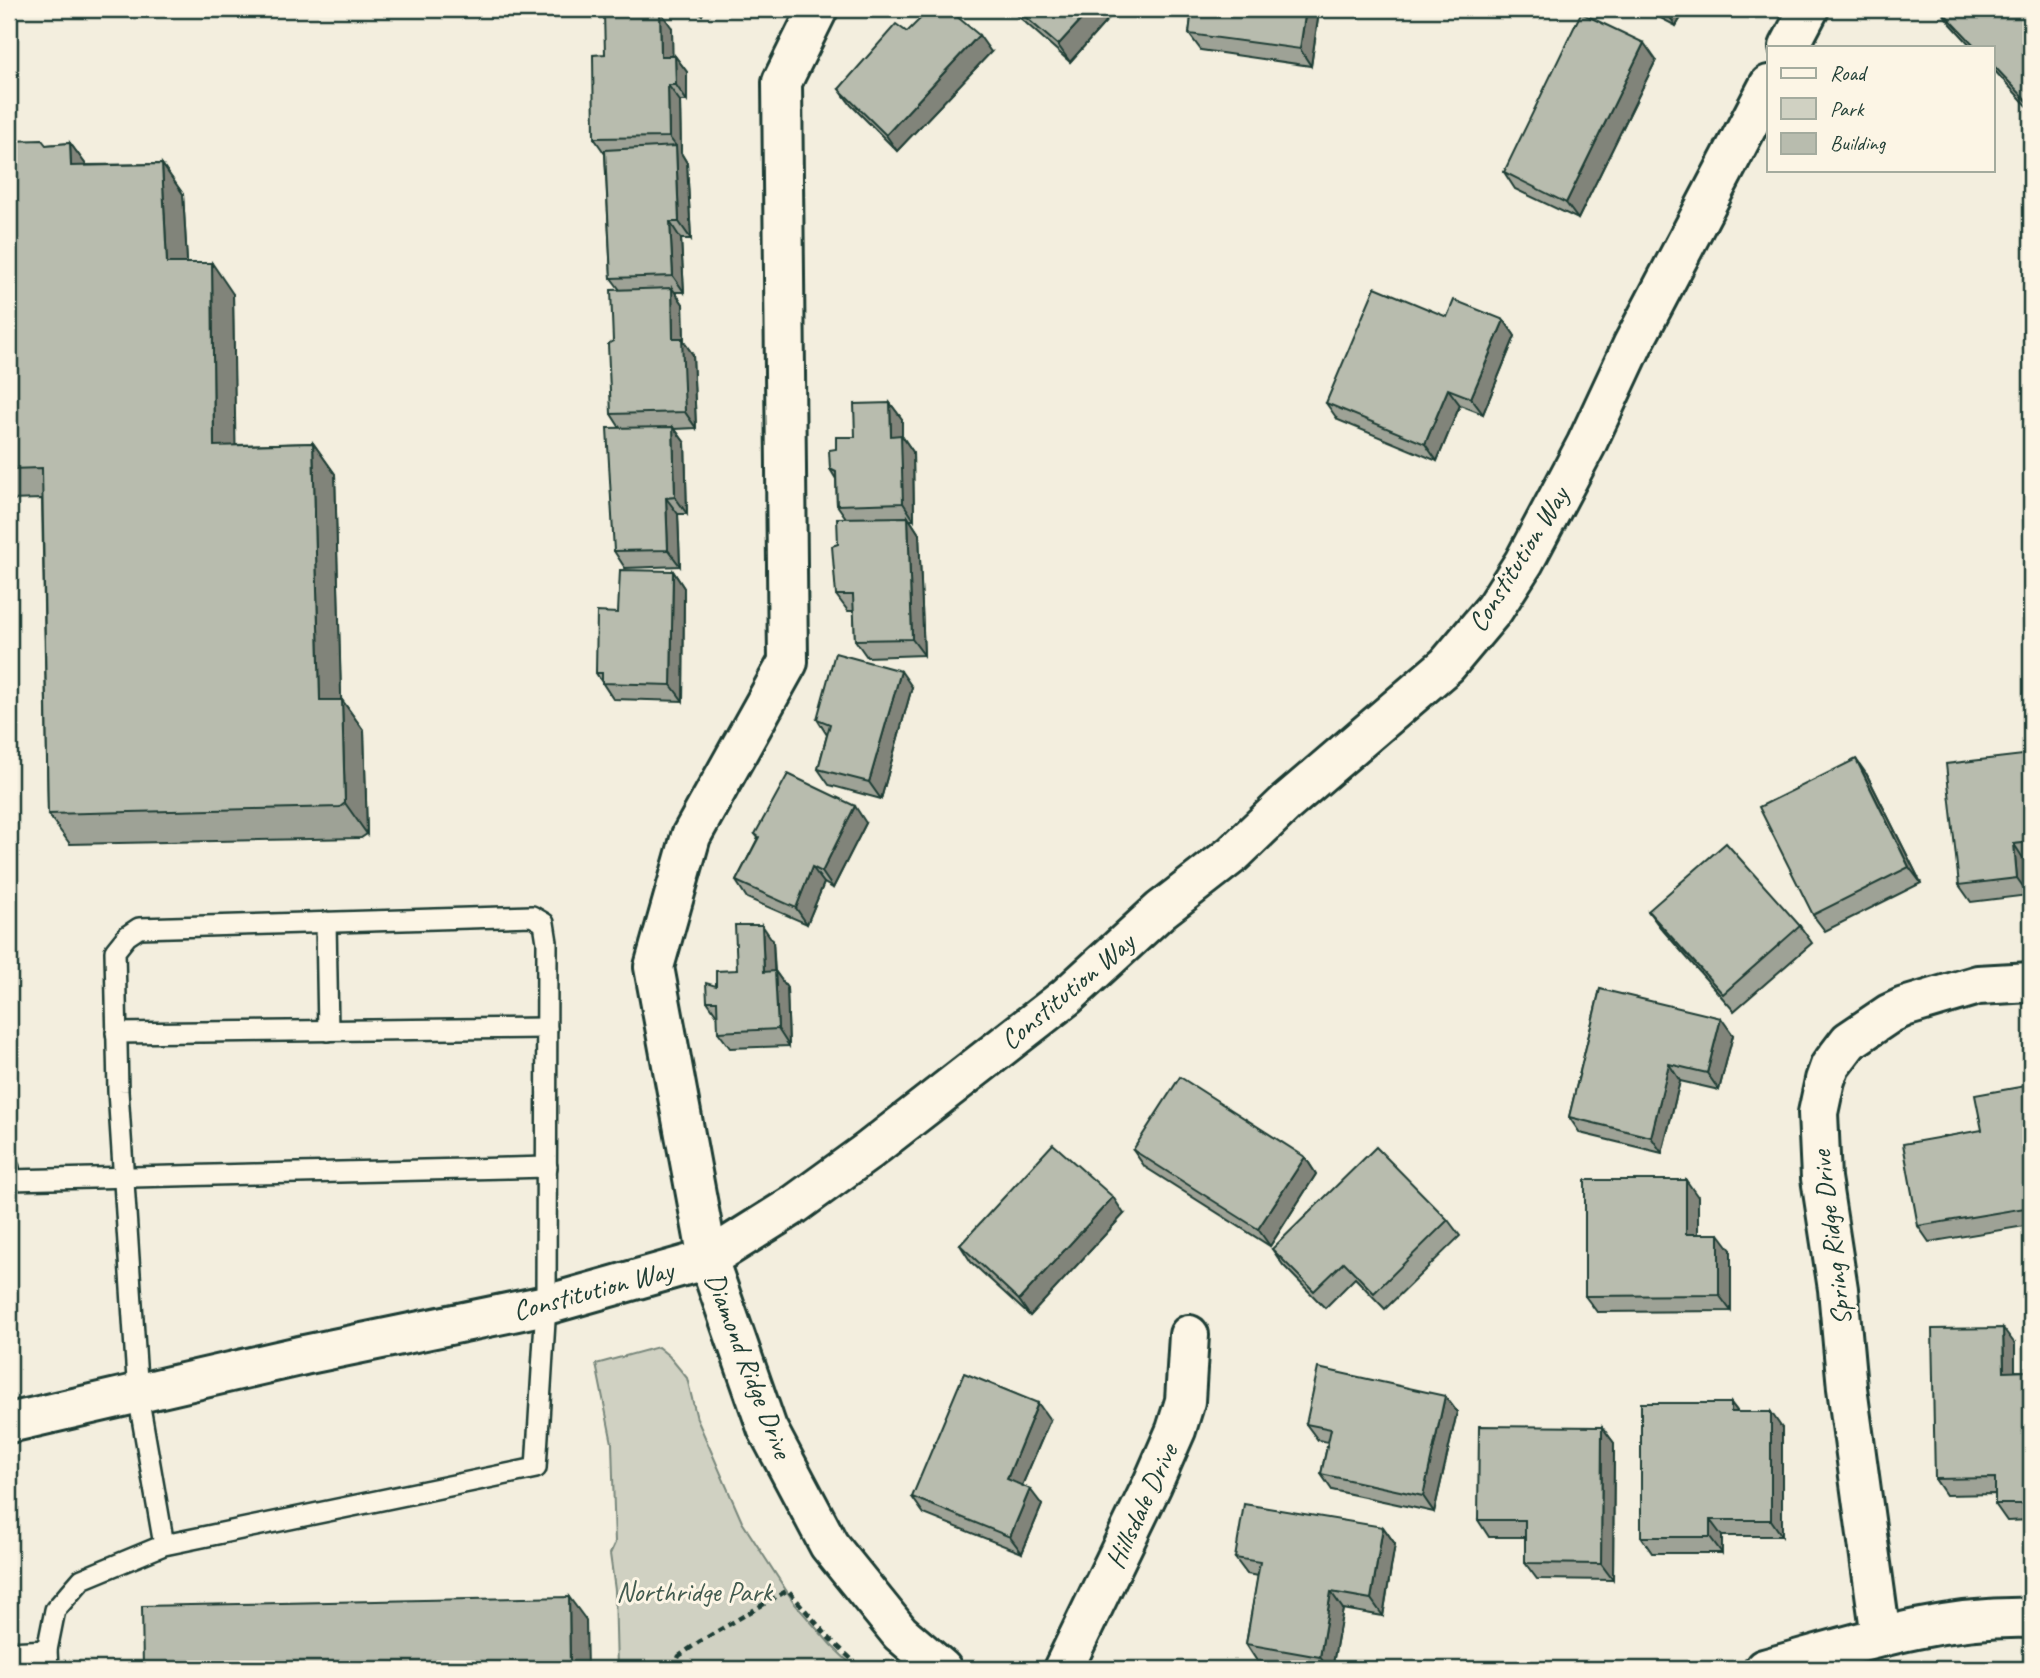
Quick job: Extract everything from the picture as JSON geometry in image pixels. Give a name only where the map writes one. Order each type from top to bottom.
[{"type":"street","name":"Diamond Ridge Drive","points":[[818,9],[782,82],[788,662],[691,836],[654,967],[708,1259],[767,1428],[829,1545],[900,1633],[942,1669]]},
{"type":"street","points":[[1789,46],[1809,9]]},
{"type":"street","name":"Constitution Way","points":[[9,1423],[304,1355],[546,1305],[708,1259],[794,1205],[867,1152],[1066,997],[1161,910],[1233,854],[1286,803],[1447,665],[1494,609],[1524,562],[1586,445],[1633,344],[1767,89]]},
{"type":"street","name":"Spring Ridge Drive","points":[[1881,1637],[1847,1388],[1838,1289],[1821,1178],[1818,1113],[1825,1080],[1830,1066],[1849,1041],[1889,1014],[1978,985],[2031,982]]},
{"type":"street","name":"Hillsdale Drive","points":[[1063,1669],[1176,1430],[1185,1401],[1189,1335]]},
{"type":"street","points":[[1764,1669],[1908,1629],[1992,1617],[2031,1618]]},
{"type":"lane","points":[[9,1652],[47,1660],[55,1610],[82,1579],[164,1545],[536,1468],[546,1305],[547,942],[544,923],[532,916],[139,928],[127,936],[115,951],[118,1091],[138,1395],[164,1545]]},
{"type":"lane","points":[[326,922],[328,1031]]},
{"type":"lane","points":[[117,1033],[547,1028]]},
{"type":"lane","points":[[9,1168],[11,1180],[547,1167]]},
{"type":"path","points":[[673,1669],[679,1656],[699,1642],[788,1590],[862,1669]]},
{"type":"green space","name":"Northridge Park","points":[[658,1347],[687,1378],[697,1419],[742,1522],[795,1604],[856,1669],[617,1669],[615,1590],[610,1554],[615,1543],[612,1443],[596,1364]]},
{"type":"building","points":[[930,9],[948,9],[979,35],[886,135],[839,89],[896,24],[907,32]]},
{"type":"building","points":[[1016,9],[1091,9],[1058,45]]},
{"type":"building","points":[[1192,9],[1306,9],[1300,49],[1189,34]]},
{"type":"building","points":[[1940,9],[2031,9],[2030,104],[1994,66],[1994,46],[1975,46]]},
{"type":"building","points":[[660,11],[661,56],[675,56],[676,85],[668,85],[669,137],[594,138],[593,55],[605,54],[604,12]]},
{"type":"building","points":[[1581,13],[1644,43],[1566,203],[1504,172]]},
{"type":"building","points":[[42,140],[46,145],[70,143],[71,166],[162,164],[167,263],[212,263],[214,446],[313,443],[320,700],[342,700],[345,803],[340,807],[48,814],[42,468],[9,469],[9,141]]},
{"type":"building","points":[[676,146],[679,222],[670,222],[673,276],[611,278],[605,150]]},
{"type":"building","points":[[1375,287],[1447,317],[1454,300],[1504,320],[1471,398],[1448,389],[1425,444],[1326,403]]},
{"type":"building","points":[[672,288],[673,338],[682,338],[685,412],[611,414],[608,344],[613,341],[611,290]]},
{"type":"building","points":[[890,403],[891,436],[901,435],[903,503],[837,505],[836,472],[830,469],[829,450],[836,449],[836,437],[855,437],[854,404]]},
{"type":"building","points":[[673,427],[675,497],[666,498],[668,550],[614,551],[607,428]]},
{"type":"building","points":[[908,517],[912,639],[855,640],[853,595],[836,595],[832,546],[838,544],[837,518]]},
{"type":"building","points":[[620,570],[673,571],[671,685],[602,683],[602,673],[596,673],[597,612],[618,613]]},
{"type":"building","points":[[835,653],[901,671],[869,782],[818,769],[830,724],[817,719]]},
{"type":"building","points":[[2031,754],[2031,842],[2014,844],[2017,878],[1959,885],[1946,764]]},
{"type":"building","points":[[1856,759],[1909,867],[1813,915],[1759,807]]},
{"type":"building","points":[[788,774],[855,806],[822,872],[812,867],[796,908],[736,881],[759,837],[755,834]]},
{"type":"building","points":[[1726,843],[1800,926],[1723,994],[1648,911]]},
{"type":"building","points":[[735,925],[762,925],[764,972],[775,971],[778,1029],[718,1032],[717,1001],[707,1001],[706,983],[716,986],[716,971],[737,970]]},
{"type":"building","points":[[1600,989],[1721,1018],[1707,1073],[1669,1064],[1651,1137],[1569,1117]]},
{"type":"building","points":[[1180,1077],[1305,1157],[1258,1229],[1133,1150]]},
{"type":"building","points":[[2031,1085],[2031,1207],[1918,1226],[1903,1144],[1982,1130],[1975,1095]]},
{"type":"building","points":[[1053,1144],[1113,1197],[1019,1300],[960,1245]]},
{"type":"building","points":[[1376,1147],[1448,1220],[1374,1293],[1344,1262],[1314,1291],[1272,1249]]},
{"type":"building","points":[[1585,1180],[1686,1180],[1686,1234],[1719,1234],[1719,1295],[1585,1296]]},
{"type":"building","points":[[2003,1328],[2004,1372],[2031,1371],[2031,1504],[1995,1504],[1995,1478],[1935,1479],[1932,1329]]},
{"type":"building","points":[[1318,1368],[1445,1396],[1423,1496],[1321,1474],[1331,1429],[1306,1424]]},
{"type":"building","points":[[964,1373],[1038,1403],[1007,1479],[1030,1489],[1010,1537],[912,1497]]},
{"type":"building","points":[[1641,1403],[1731,1403],[1731,1412],[1771,1412],[1771,1520],[1710,1520],[1710,1537],[1641,1537]]},
{"type":"building","points":[[1479,1426],[1602,1427],[1601,1564],[1525,1563],[1525,1520],[1478,1520]]},
{"type":"building","points":[[1244,1504],[1383,1527],[1371,1599],[1331,1592],[1320,1657],[1246,1644],[1260,1562],[1235,1558]]},
{"type":"building","points":[[569,1597],[570,1669],[143,1669],[142,1606]]}]
